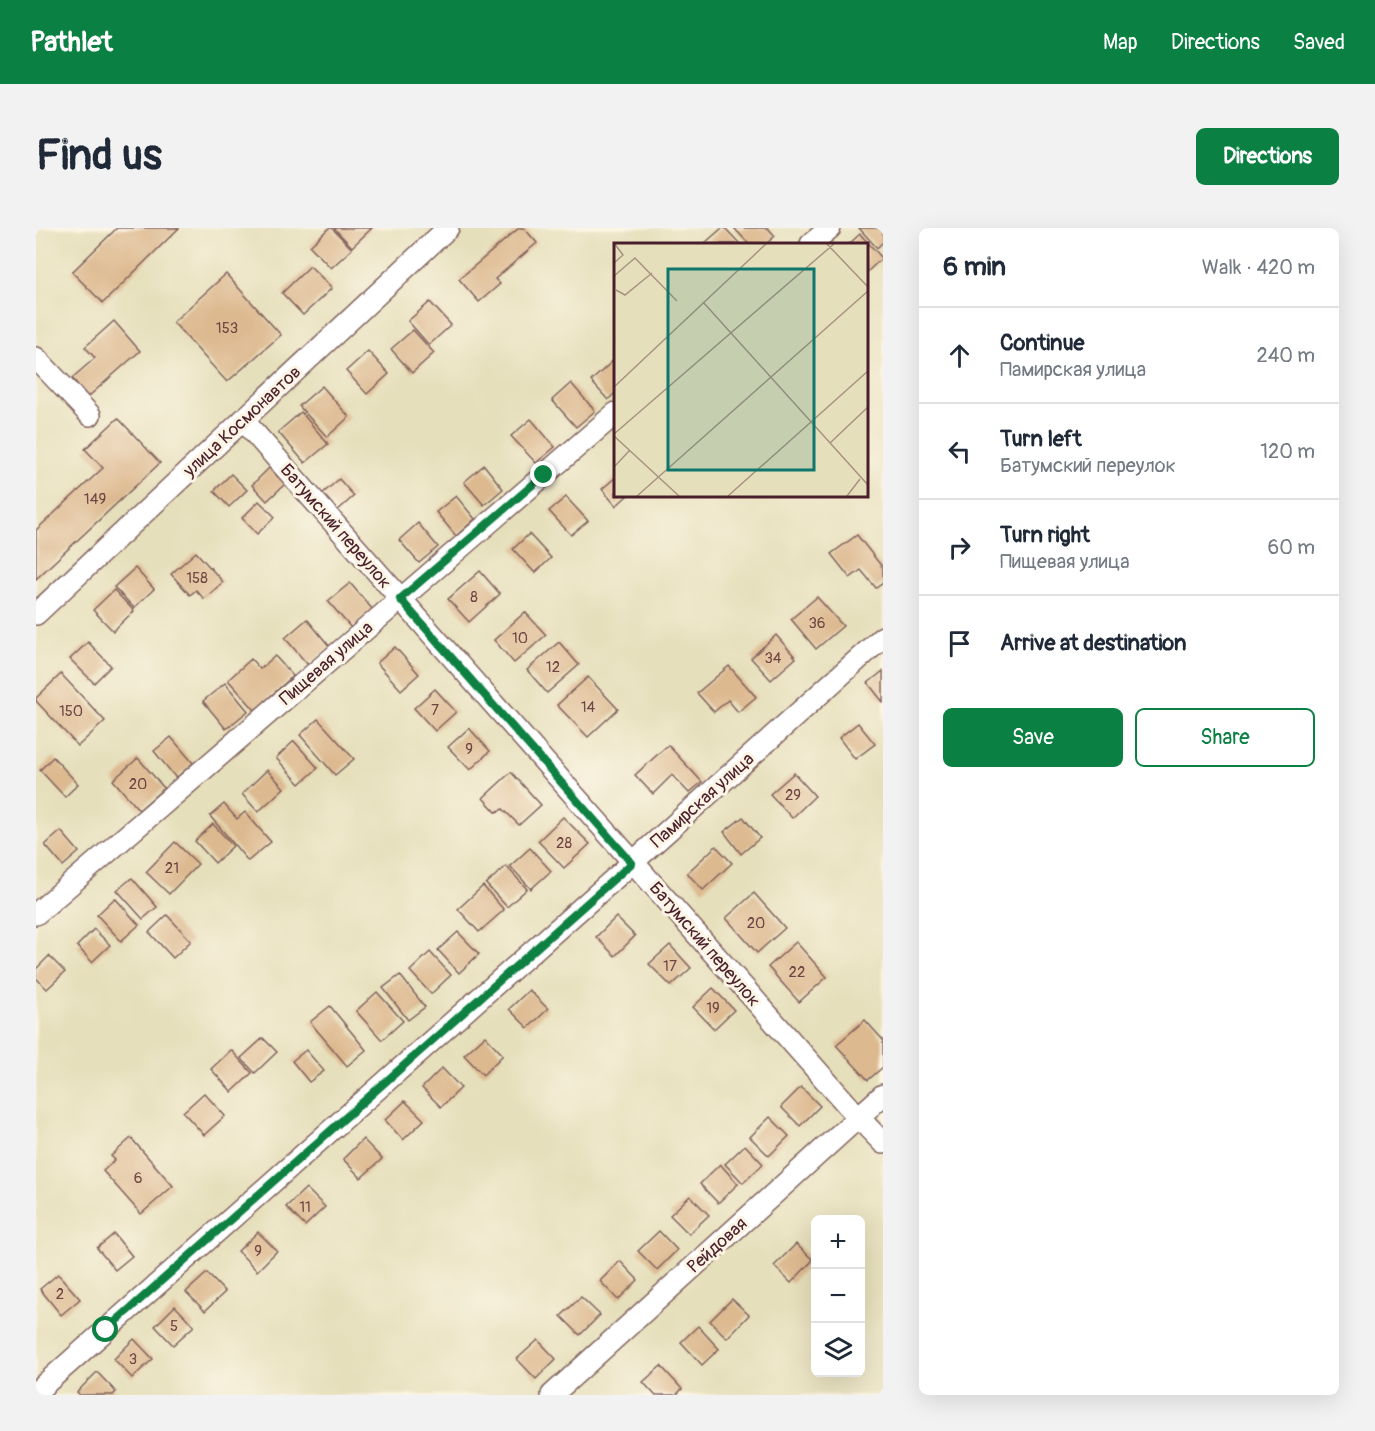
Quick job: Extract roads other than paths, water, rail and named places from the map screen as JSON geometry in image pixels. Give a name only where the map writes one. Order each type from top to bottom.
[{"type":"street","name":"улица Космонавтов","points":[[36,614],[448,228]]},
{"type":"street","points":[[812,243],[830,228]]},
{"type":"street","points":[[36,358],[90,415]]},
{"type":"street","name":"Пищевая улица","points":[[36,914],[614,415]]},
{"type":"street","name":"Батумский переулок","points":[[243,420],[632,863],[858,1118],[883,1143]]},
{"type":"street","name":"Памирская улица","points":[[36,1392],[883,637]]},
{"type":"street","name":"Рейдовая","points":[[552,1395],[883,1095]]}]
